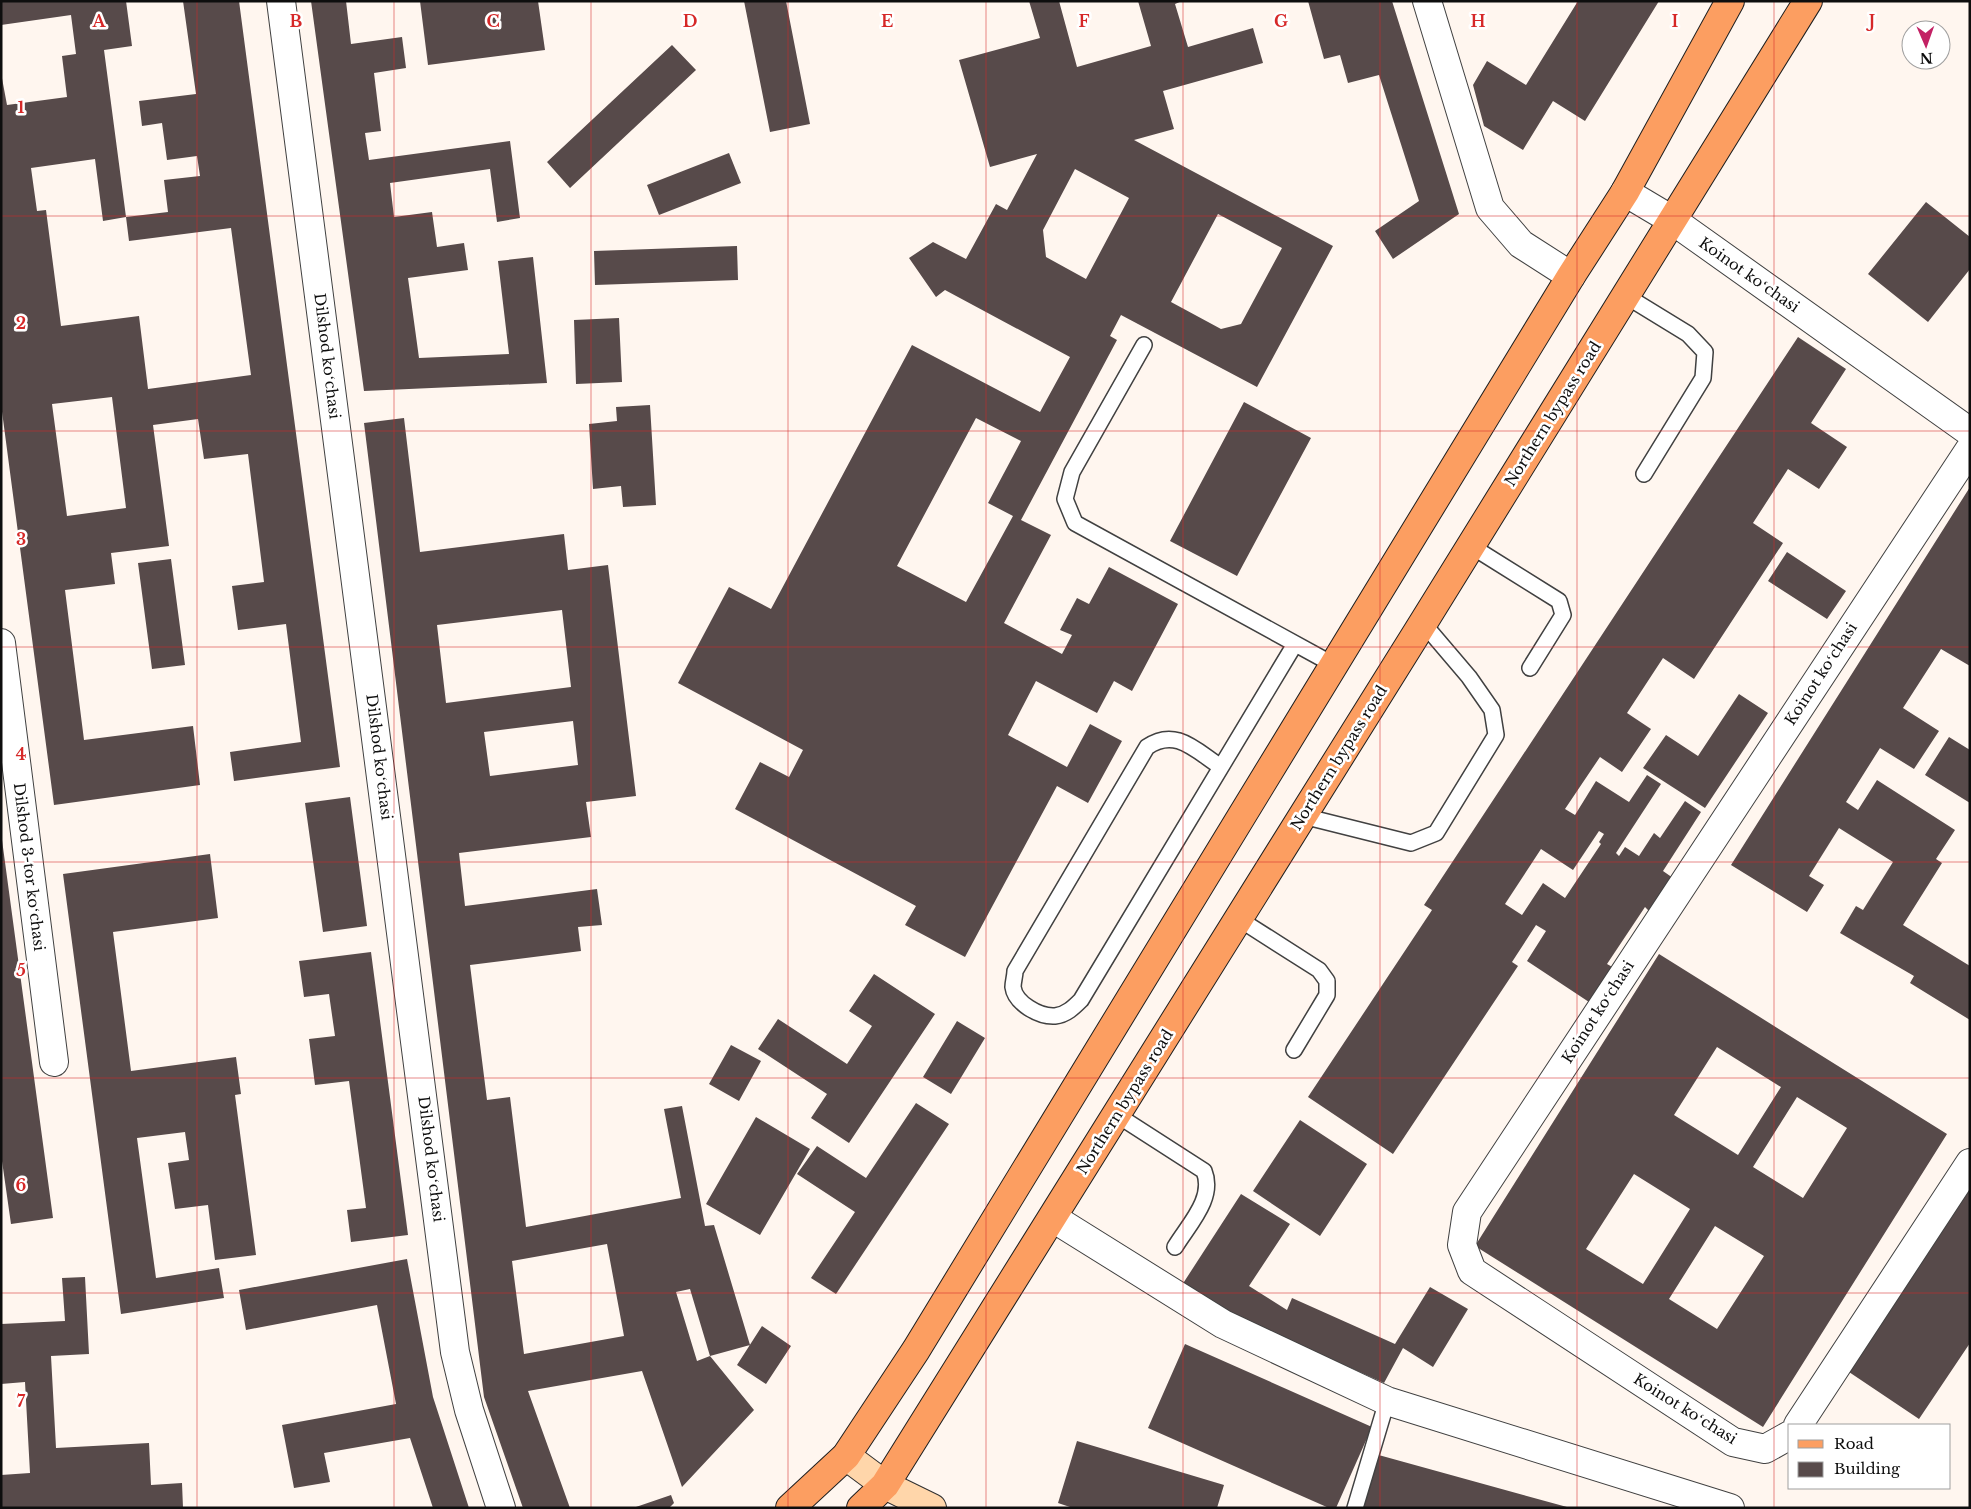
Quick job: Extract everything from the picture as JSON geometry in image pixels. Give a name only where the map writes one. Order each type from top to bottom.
[{"type":"main road","name":"Northern bypass road","points":[[861,1508],[884,1496],[1053,1218],[1472,546],[1808,1]]},
{"type":"main road","points":[[790,1508],[846,1456],[916,1350],[1571,276],[1625,192],[1728,2]]},
{"type":"main road","points":[[846,1456],[884,1496],[932,1508]]},
{"type":"street","name":"Dilshod koʻchasi","points":[[281,1],[456,1352],[469,1410],[501,1508]]},
{"type":"street","points":[[1427,1],[1490,208],[1521,244],[1571,276]]},
{"type":"street","name":"Koinot koʻchasi","points":[[1625,192],[1672,220],[1970,432]]},
{"type":"street","name":"Koinot koʻchasi","points":[[1788,1437],[1765,1450],[1733,1442],[1472,1271],[1462,1245],[1466,1212],[1970,449]]},
{"type":"street","name":"Dilshod 3-tor koʻchasi","points":[[1,643],[54,1062]]},
{"type":"street","points":[[1799,1424],[1970,1163]]},
{"type":"street","points":[[1053,1218],[1223,1324],[1387,1401],[1730,1508]]},
{"type":"lane","points":[[1626,296],[1688,334],[1705,352],[1703,378],[1644,474]]},
{"type":"lane","points":[[1144,345],[1072,472],[1065,499],[1075,524],[1334,665]]},
{"type":"lane","points":[[1472,546],[1559,601],[1563,614],[1530,668]]},
{"type":"lane","points":[[1304,816],[1411,843],[1436,833],[1496,735],[1492,710],[1468,677],[1423,623]]},
{"type":"lane","points":[[1221,767],[1180,740],[1165,738],[1147,747],[1015,971],[1013,987],[1018,1000],[1036,1011],[1054,1016],[1071,1010],[1081,1000],[1295,644]]},
{"type":"lane","points":[[1239,919],[1319,970],[1327,981],[1327,995],[1294,1050]]},
{"type":"lane","points":[[1117,1115],[1204,1171],[1208,1182],[1207,1196],[1175,1247]]},
{"type":"lane","points":[[1355,1508],[1387,1401]]},
{"type":"building","points":[[1,1],[126,1],[132,46],[104,50],[126,217],[168,212],[164,180],[200,176],[197,156],[167,160],[162,123],[142,126],[139,101],[196,94],[183,1],[239,1],[340,767],[234,781],[230,752],[301,742],[286,624],[238,630],[232,586],[264,582],[248,454],[204,459],[198,419],[153,425],[169,546],[111,553],[115,584],[65,590],[84,740],[193,726],[200,785],[54,805],[1,404],[1,73],[7,105],[67,97],[62,56],[76,54],[71,15],[1,25]],"holes":[[[95,159],[103,221],[126,217],[129,241],[231,228],[251,375],[148,389],[139,316],[61,326],[46,210],[37,211],[31,168]],[[112,397],[126,508],[67,516],[52,404]]]},
{"type":"building","points":[[311,1],[346,1],[351,44],[402,37],[406,68],[374,73],[381,131],[365,133],[369,160],[510,141],[520,218],[497,222],[490,169],[390,183],[394,217],[432,212],[437,247],[464,243],[468,270],[408,278],[419,358],[509,354],[498,261],[533,257],[547,383],[364,391]]},
{"type":"building","points":[[420,1],[538,1],[545,50],[428,65]]},
{"type":"building","points":[[744,1],[786,1],[810,124],[770,132]]},
{"type":"building","points":[[1029,1],[1059,1],[1077,67],[1151,46],[1138,1],[1182,1],[1175,4],[1188,47],[1253,28],[1263,63],[1163,91],[1174,129],[1134,140],[1333,246],[1257,387],[1121,315],[1110,336],[1117,340],[1021,520],[1051,535],[1004,623],[1062,654],[1072,635],[1060,630],[1077,598],[1089,604],[1109,567],[1178,604],[1132,691],[1114,681],[1097,713],[1036,681],[1008,735],[1067,767],[1090,724],[1122,741],[1088,803],[1057,786],[965,957],[905,925],[916,906],[735,809],[760,762],[789,777],[803,750],[678,683],[729,587],[771,609],[912,345],[1040,412],[1070,357],[945,290],[936,297],[909,258],[933,242],[966,259],[996,204],[1007,210],[1037,154],[990,167],[959,60],[1040,38]],"holes":[[[1075,169],[1129,198],[1086,279],[1046,257],[1043,230]],[[1218,214],[1282,248],[1241,324],[1221,329],[1171,302]],[[976,418],[1021,441],[988,503],[1013,516],[966,602],[897,566]]]},
{"type":"building","points":[[1308,1],[1392,1],[1459,214],[1393,259],[1375,231],[1419,201],[1379,75],[1348,83],[1340,55],[1324,59]]},
{"type":"building","points":[[1578,1],[1659,1],[1585,121],[1553,101],[1523,150],[1484,126],[1473,85],[1487,61],[1526,85]]},
{"type":"building","points":[[672,45],[696,70],[570,188],[547,162]]},
{"type":"building","points":[[729,153],[741,183],[659,215],[647,185]]},
{"type":"building","points":[[1926,202],[1970,237],[1970,269],[1928,322],[1868,274]]},
{"type":"building","points":[[737,246],[738,280],[595,285],[594,251]]},
{"type":"building","points":[[619,318],[622,382],[576,384],[574,320]]},
{"type":"building","points":[[1798,337],[1846,369],[1811,423],[1847,447],[1819,489],[1788,469],[1753,523],[1783,543],[1694,679],[1663,658],[1627,713],[1651,729],[1622,772],[1600,757],[1565,809],[1575,815],[1596,781],[1629,802],[1647,775],[1661,784],[1616,853],[1619,856],[1625,847],[1639,856],[1654,833],[1660,838],[1685,801],[1701,812],[1663,871],[1673,878],[1650,912],[1645,907],[1607,964],[1616,969],[1592,1004],[1527,961],[1546,931],[1536,925],[1512,962],[1518,966],[1393,1154],[1308,1097],[1432,910],[1424,905]],"holes":[[[1599,831],[1604,834],[1599,842],[1601,844],[1565,898],[1543,883],[1522,915],[1505,904],[1541,849],[1573,870]]]},
{"type":"building","points":[[1244,402],[1311,438],[1237,576],[1170,541]]},
{"type":"building","points":[[650,405],[656,505],[623,507],[621,486],[593,489],[589,424],[617,421],[616,407]]},
{"type":"building","points":[[404,418],[420,552],[564,534],[568,570],[608,565],[636,796],[586,802],[591,837],[459,853],[465,906],[597,889],[602,925],[578,927],[581,951],[470,965],[487,1100],[510,1097],[526,1227],[681,1198],[664,1109],[682,1106],[705,1226],[714,1225],[750,1345],[710,1356],[754,1410],[682,1487],[642,1371],[528,1391],[570,1508],[523,1508],[484,1397],[364,423]],"holes":[[[562,610],[571,687],[446,703],[437,625]],[[573,721],[578,765],[490,776],[484,732]],[[607,1244],[624,1336],[524,1354],[512,1261]],[[690,1289],[710,1356],[697,1361],[676,1292]]]},
{"type":"building","points":[[1970,487],[1970,666],[1941,649],[1903,708],[1939,731],[1914,769],[1880,748],[1846,802],[1858,810],[1877,780],[1955,830],[1936,859],[1942,863],[1903,925],[1970,966],[1970,1020],[1910,983],[1914,976],[1840,933],[1856,906],[1863,910],[1893,862],[1839,828],[1809,876],[1824,885],[1807,912],[1731,865]]},
{"type":"building","points":[[1787,552],[1846,591],[1827,619],[1768,581]]},
{"type":"building","points":[[171,559],[185,665],[152,669],[138,563]]},
{"type":"building","points":[[1739,694],[1768,713],[1705,808],[1643,768],[1666,735],[1698,756]]},
{"type":"building","points":[[1949,737],[1970,750],[1970,803],[1925,775]]},
{"type":"building","points":[[350,797],[367,926],[323,932],[305,803]]},
{"type":"building","points":[[2,840],[53,1218],[11,1224],[1,1154]]},
{"type":"building","points":[[210,854],[218,918],[113,932],[131,1071],[236,1057],[241,1094],[235,1095],[256,1255],[215,1260],[208,1205],[175,1209],[168,1163],[189,1160],[185,1132],[137,1138],[156,1278],[219,1268],[224,1298],[121,1314],[63,874]]},
{"type":"building","points":[[371,952],[408,1235],[351,1242],[347,1210],[366,1208],[349,1081],[315,1085],[309,1039],[335,1036],[329,994],[304,997],[299,961]]},
{"type":"building","points":[[1659,954],[1947,1134],[1763,1427],[1475,1246]],"holes":[[[1717,1047],[1781,1087],[1738,1155],[1674,1115]],[[1797,1097],[1847,1128],[1803,1198],[1753,1167]],[[1634,1174],[1690,1209],[1643,1284],[1586,1249]],[[1715,1226],[1764,1256],[1717,1329],[1669,1299]]]},
{"type":"building","points":[[874,974],[935,1014],[849,1143],[811,1118],[827,1094],[758,1049],[778,1019],[847,1064],[872,1026],[849,1011]]},
{"type":"building","points":[[957,1021],[985,1038],[951,1094],[923,1077]]},
{"type":"building","points":[[731,1045],[761,1061],[739,1101],[709,1084]]},
{"type":"building","points":[[916,1103],[949,1124],[836,1294],[811,1278],[855,1212],[797,1174],[817,1146],[866,1178]]},
{"type":"building","points":[[756,1117],[810,1149],[760,1235],[706,1204]]},
{"type":"building","points":[[1300,1120],[1367,1164],[1320,1236],[1253,1191]]},
{"type":"building","points":[[1970,1189],[1970,1343],[1919,1419],[1849,1372]]},
{"type":"building","points":[[1241,1194],[1290,1224],[1249,1286],[1287,1310],[1292,1298],[1395,1344],[1430,1287],[1468,1309],[1433,1367],[1403,1348],[1384,1383],[1273,1333],[1268,1340],[1182,1285]]},
{"type":"building","points":[[407,1259],[433,1397],[469,1508],[433,1508],[410,1438],[324,1453],[330,1482],[294,1488],[282,1425],[396,1404],[377,1305],[246,1330],[239,1290]]},
{"type":"building","points":[[85,1277],[89,1354],[51,1356],[56,1448],[149,1443],[151,1485],[182,1483],[183,1508],[1,1508],[1,1475],[30,1473],[25,1382],[1,1384],[1,1324],[65,1321],[62,1278]]},
{"type":"building","points":[[762,1326],[791,1346],[766,1384],[737,1365]]},
{"type":"building","points":[[1185,1344],[1372,1427],[1336,1508],[1329,1508],[1148,1428]]},
{"type":"building","points":[[1077,1441],[1224,1485],[1217,1508],[1073,1508],[1058,1503]]},
{"type":"building","points":[[1375,1454],[1567,1507],[1567,1508],[1360,1508]]},
{"type":"building","points":[[671,1495],[674,1503],[669,1508],[633,1508]]}]
